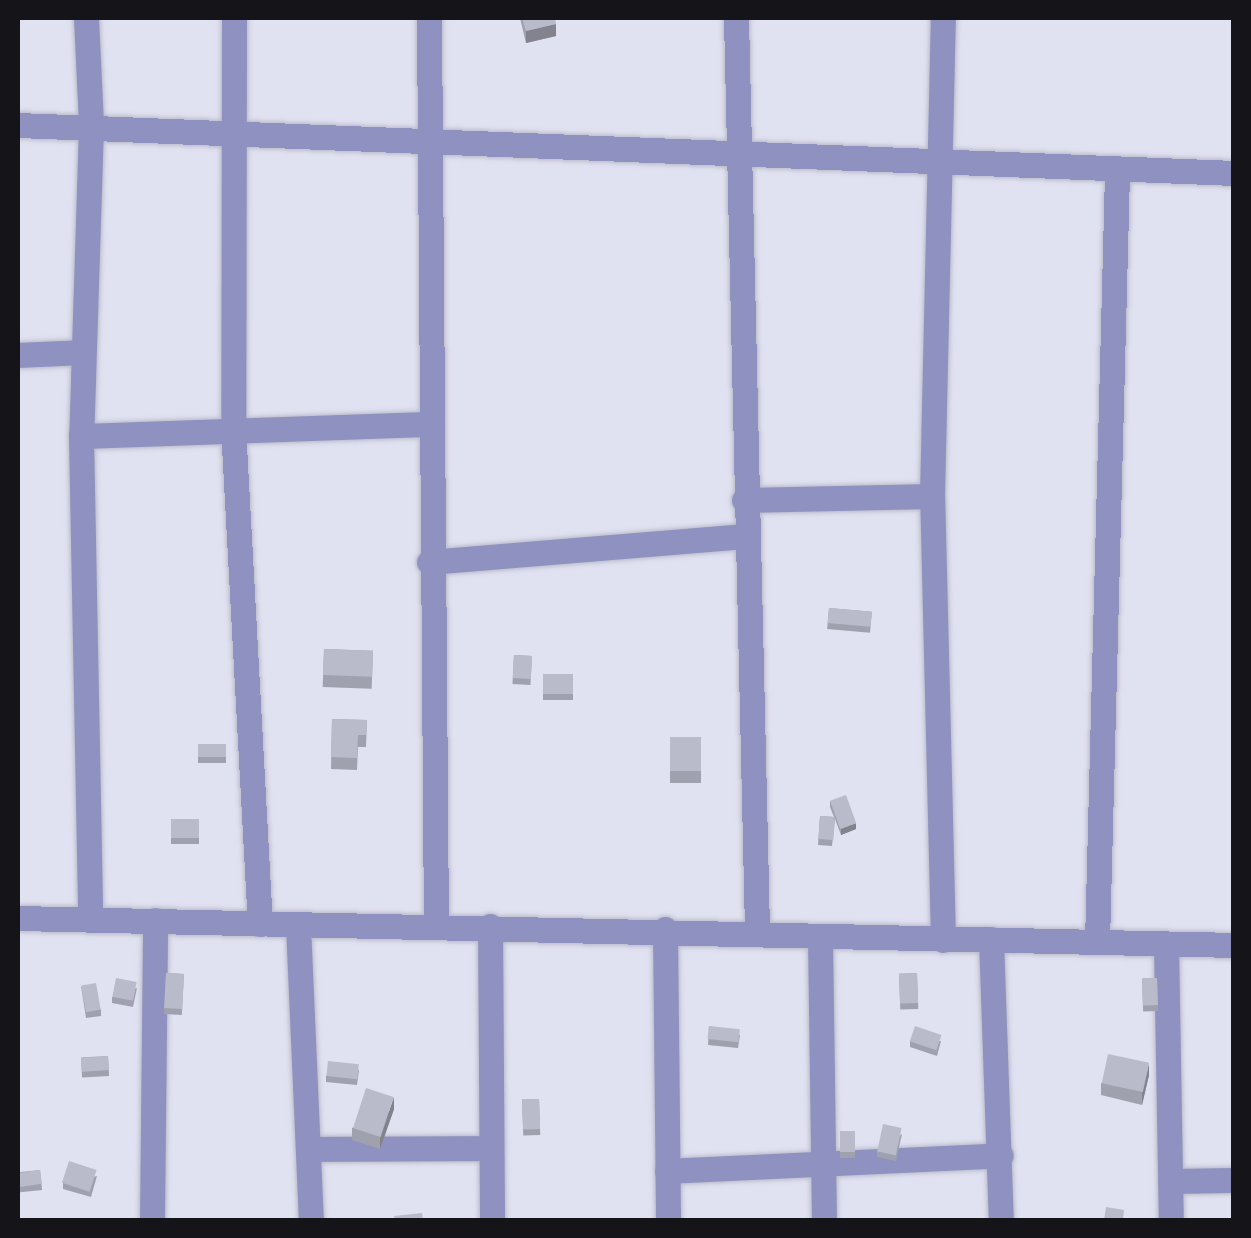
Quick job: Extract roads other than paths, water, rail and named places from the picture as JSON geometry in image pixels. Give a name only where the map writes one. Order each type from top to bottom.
[{"type":"street","points":[[86,18],[91,126],[81,436],[90,918]]},
{"type":"street","points":[[234,18],[233,427],[260,924]]},
{"type":"street","points":[[429,18],[429,562],[436,923]]},
{"type":"street","points":[[736,18],[734,150],[757,931]]},
{"type":"street","points":[[942,940],[932,496],[943,18]]},
{"type":"street","points":[[18,125],[734,150],[1117,171],[1234,173]]},
{"type":"street","points":[[1098,942],[1117,171]]},
{"type":"street","points":[[18,354],[83,352]]},
{"type":"street","points":[[81,436],[233,427],[428,424]]},
{"type":"street","points":[[744,500],[932,496]]},
{"type":"street","points":[[429,562],[745,536]]},
{"type":"street","points":[[18,918],[665,928],[942,940],[1234,945]]},
{"type":"street","points":[[152,1220],[155,920]]},
{"type":"street","points":[[298,925],[311,1220]]},
{"type":"street","points":[[490,926],[492,1220]]},
{"type":"street","points":[[665,928],[668,1220]]},
{"type":"street","points":[[820,936],[824,1220]]},
{"type":"street","points":[[991,939],[1001,1220]]},
{"type":"street","points":[[1166,944],[1171,1220]]},
{"type":"street","points":[[309,1150],[491,1148]]},
{"type":"street","points":[[667,1170],[1001,1155]]},
{"type":"street","points":[[1171,1182],[1234,1180]]}]
